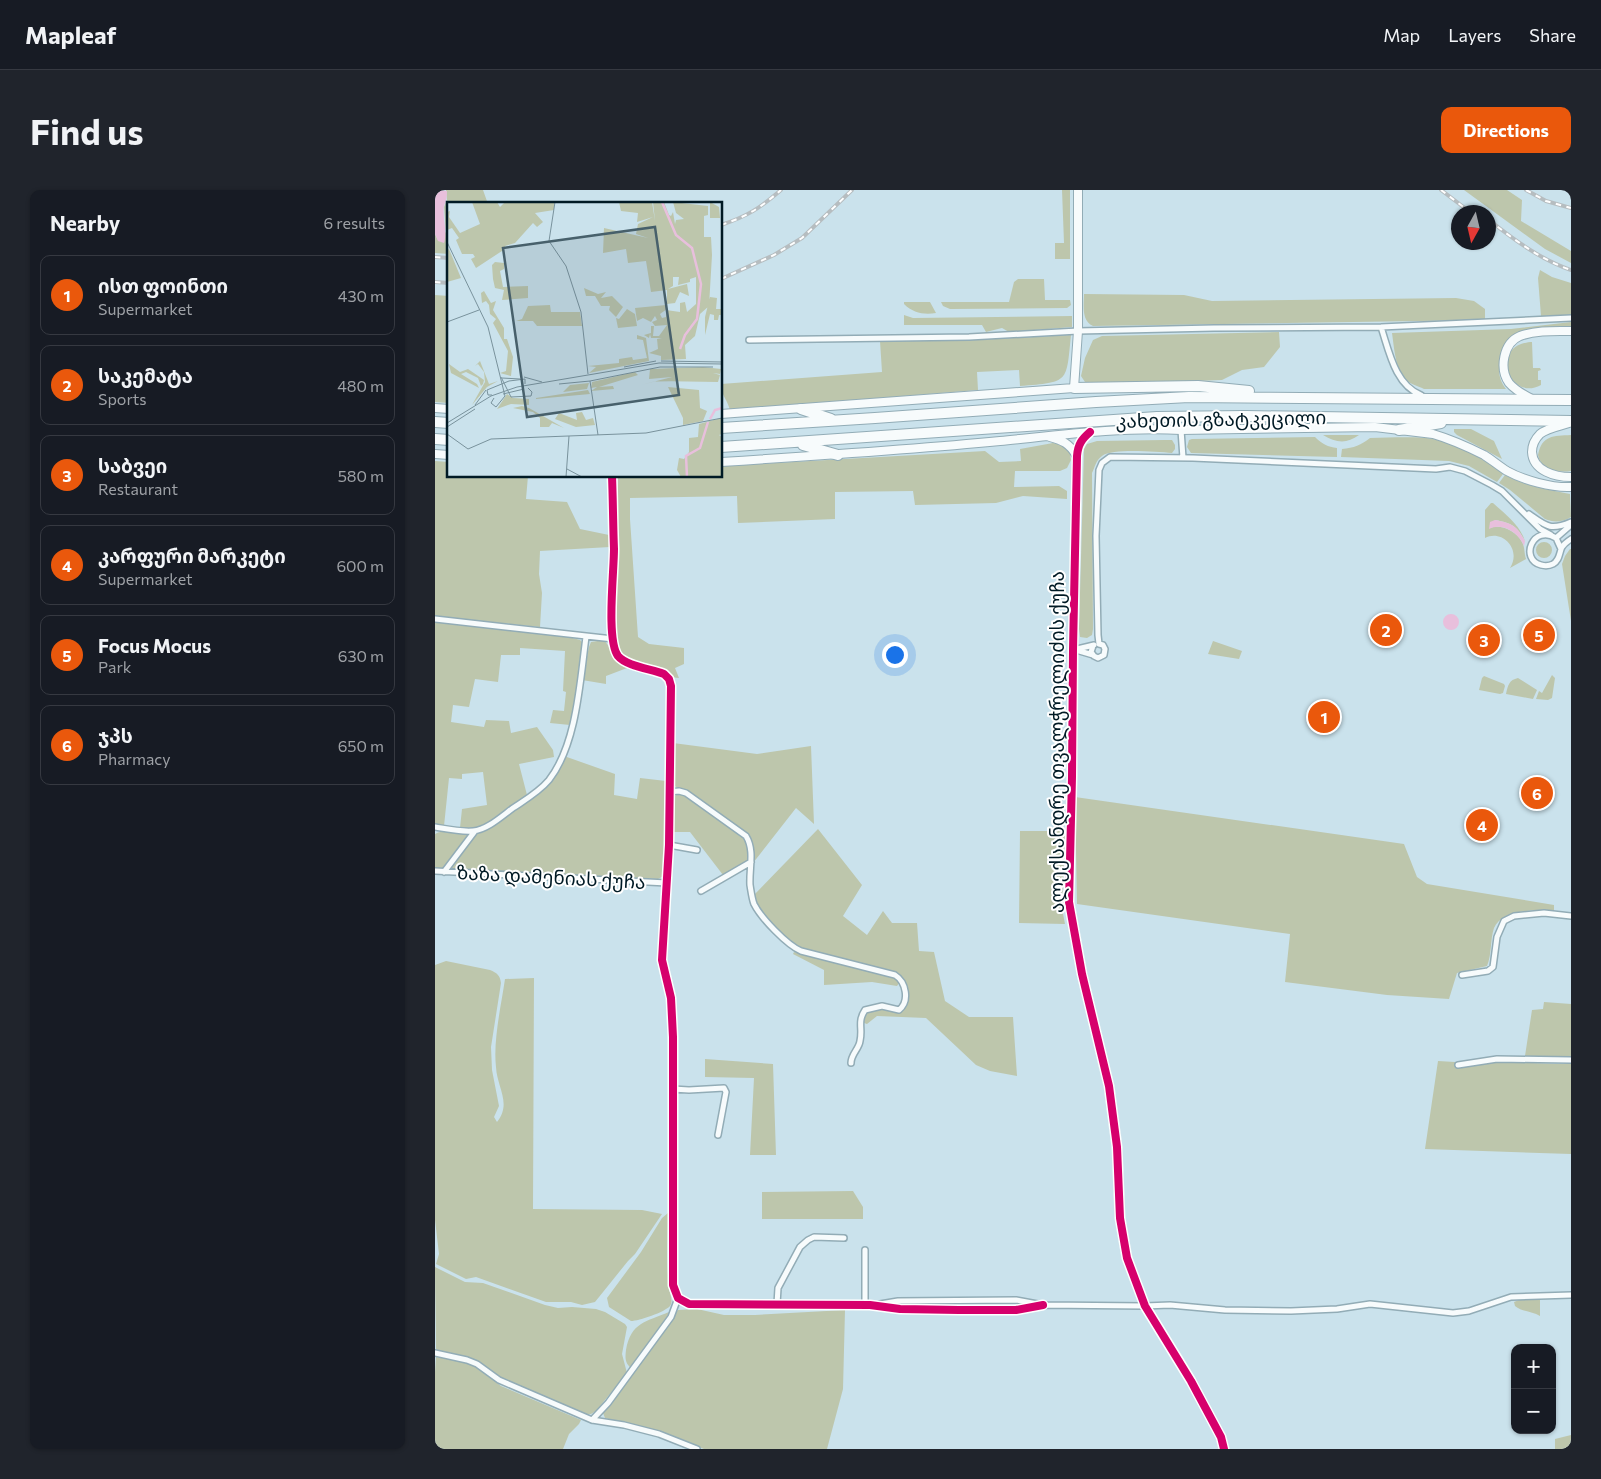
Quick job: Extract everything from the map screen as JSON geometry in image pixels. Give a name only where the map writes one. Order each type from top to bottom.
[{"type":"highway","points":[[1074,388],[1197,386],[1304,397]]},
{"type":"highway","name":"კახეთის გზატკეცილი","points":[[723,428],[1087,402],[1189,397],[1571,400]]},
{"type":"highway","points":[[801,410],[837,420]]},
{"type":"highway","name":"კახეთის გზატკეცილი","points":[[723,447],[1165,417],[1255,416],[1571,422]]},
{"type":"highway","points":[[1399,430],[1461,419]]},
{"type":"highway","points":[[794,443],[838,455]]},
{"type":"street","points":[[723,414],[801,410],[1074,388],[1078,331],[1078,190]]},
{"type":"street","points":[[749,340],[969,337],[1078,331],[1381,327],[1571,318]]},
{"type":"street","points":[[1381,327],[1401,380],[1416,394],[1431,399]]},
{"type":"street","points":[[1534,400],[1515,389],[1509,383],[1504,369],[1507,349],[1519,337],[1525,335],[1571,331]]},
{"type":"street","points":[[1571,422],[1540,434],[1533,445],[1532,452],[1533,459],[1542,470],[1571,477]]},
{"type":"street","points":[[723,462],[838,455],[1150,428],[1181,430],[1375,427],[1433,434],[1482,454],[1509,472],[1538,482],[1571,487]]},
{"type":"street","points":[[1181,430],[1183,458]]},
{"type":"street","points":[[1077,456],[1077,448],[1082,439],[1090,432]]},
{"type":"street","points":[[1045,436],[1065,442],[1077,456]]},
{"type":"street","name":"ალექსანდრე თვალჭრელიძის ქუჩა","points":[[1077,456],[1069,902],[1082,974],[1109,1086],[1117,1147],[1119,1205],[1127,1258],[1145,1306],[1191,1381],[1221,1437],[1224,1449]]},
{"type":"street","points":[[1099,644],[1096,536],[1099,470],[1102,463],[1110,457],[1183,458],[1436,469],[1450,467],[1465,471],[1502,491],[1538,528],[1553,537],[1561,549]]},
{"type":"street","points":[[612,478],[613,640],[615,650],[625,662],[664,674],[669,679],[671,692],[669,846],[662,960],[671,998],[673,1037],[671,1206],[673,1285],[678,1298],[689,1304],[875,1305],[899,1309],[1017,1310],[1043,1305]]},
{"type":"street","points":[[1519,507],[1552,528],[1571,524]]},
{"type":"street","points":[[1570,540],[1561,549],[1558,560],[1549,565],[1539,564],[1531,557],[1530,549],[1533,540],[1541,535],[1553,537],[1571,524]]},
{"type":"street","points":[[435,619],[613,640]]},
{"type":"street","points":[[444,872],[475,831],[498,819],[539,790],[550,779],[561,758],[573,722],[586,637]]},
{"type":"street","points":[[1073,650],[1099,644]]},
{"type":"street","points":[[1073,650],[1100,658],[1105,653],[1104,647],[1099,644]]},
{"type":"street","points":[[1093,646],[1091,650],[1093,655]]},
{"type":"street","points":[[669,792],[679,791],[685,793],[746,836],[751,844],[752,852],[751,891],[754,905],[769,924],[793,948],[895,975],[900,978],[906,1001],[899,1010],[882,1006],[865,1010],[860,1023],[861,1041],[851,1058],[851,1063]]},
{"type":"street","points":[[435,826],[454,830],[475,831]]},
{"type":"street","points":[[669,846],[697,850]]},
{"type":"street","points":[[701,891],[751,862]]},
{"type":"street","name":"ზაზა დამენიას ქუჩა","points":[[435,871],[667,883]]},
{"type":"street","points":[[1462,975],[1488,971],[1493,967],[1497,937],[1504,921],[1514,916],[1544,913],[1571,916]]},
{"type":"street","points":[[1458,1065],[1497,1059],[1571,1060]]},
{"type":"street","points":[[673,1089],[724,1088],[726,1092],[718,1135]]},
{"type":"street","points":[[777,1304],[778,1288],[800,1247],[814,1237],[844,1238]]},
{"type":"street","points":[[865,1250],[865,1305]]},
{"type":"street","points":[[875,1305],[898,1301],[1016,1300],[1043,1305],[1145,1306],[1170,1304],[1225,1310],[1291,1311],[1337,1309],[1370,1304],[1453,1313],[1469,1311],[1511,1296],[1571,1295]]},
{"type":"street","points":[[592,1420],[607,1403],[671,1317],[678,1298]]},
{"type":"street","points":[[959,1300],[959,1310]]},
{"type":"street","points":[[435,1353],[477,1364],[499,1380],[592,1420],[624,1425],[659,1434],[697,1449]]},
{"type":"green space","points":[[446,190],[483,190],[487,202],[447,202],[447,254],[435,253],[435,234],[438,240],[446,232],[444,207],[447,200]]},
{"type":"green space","points":[[1062,190],[1070,190],[1070,259],[1055,259],[1055,243],[1064,243]]},
{"type":"green space","points":[[1464,190],[1507,190],[1522,200],[1521,221],[1571,251],[1571,263],[1545,249],[1496,213],[1496,205],[1485,205]]},
{"type":"green space","points":[[1540,270],[1552,277],[1571,283],[1571,315],[1541,316],[1538,278]]},
{"type":"green space","points":[[1018,279],[1044,279],[1045,300],[1070,300],[1071,305],[1067,308],[950,309],[943,306],[941,302],[1009,302],[1014,282]]},
{"type":"green space","points":[[1084,294],[1184,295],[1212,301],[1456,298],[1474,301],[1485,309],[1485,320],[1093,326],[1089,324],[1085,317]]},
{"type":"green space","points":[[435,295],[447,296],[447,403],[435,402]]},
{"type":"green space","points":[[904,302],[930,302],[936,313],[927,314],[915,311],[907,307]]},
{"type":"green space","points":[[904,315],[913,318],[1072,316],[1072,327],[1009,332],[1002,328],[986,332],[982,325],[904,325]]},
{"type":"green space","points":[[1571,322],[1571,327],[1528,332],[1507,342],[1502,350],[1499,368],[1500,379],[1506,389],[1424,389],[1413,384],[1403,377],[1398,367],[1392,333],[1511,329]]},
{"type":"green space","points":[[1279,332],[1280,347],[1264,367],[1242,370],[1222,380],[1087,385],[1081,376],[1085,358],[1093,340],[1102,336]]},
{"type":"green space","points":[[1071,335],[1066,371],[1057,381],[1048,383],[1020,386],[1019,370],[977,372],[978,390],[730,410],[723,394],[723,384],[882,372],[880,341],[977,340]]},
{"type":"green space","points":[[1532,342],[1533,368],[1540,368],[1541,370],[1538,371],[1538,380],[1541,380],[1541,385],[1531,388],[1522,387],[1514,382],[1509,375],[1508,357],[1512,350],[1521,344]]},
{"type":"green space","points":[[1454,429],[1471,429],[1494,441],[1502,459],[1457,435]]},
{"type":"green space","points":[[1323,435],[1359,435],[1350,440],[1341,441],[1332,440]]},
{"type":"green space","points":[[1571,435],[1571,471],[1555,471],[1542,464],[1538,455],[1545,440],[1554,436]]},
{"type":"green space","points":[[1315,437],[1325,445],[1337,448],[1337,457],[1191,453],[1187,447],[1189,440],[1192,439]]},
{"type":"green space","points":[[1370,438],[1418,438],[1442,441],[1469,452],[1503,474],[1497,482],[1469,466],[1449,461],[1341,457],[1342,449],[1357,446]]},
{"type":"green space","points":[[1172,440],[1175,449],[1172,453],[1115,452],[1102,456],[1096,464],[1092,473],[1093,629],[1092,635],[1087,638],[1080,637],[1084,449],[1087,444],[1097,441]]},
{"type":"green space","points":[[1053,443],[1064,446],[1068,450],[1071,460],[1067,468],[1060,471],[1015,471],[1014,487],[1059,486],[1067,491],[1067,499],[1023,496],[996,503],[915,505],[913,491],[835,492],[835,519],[738,523],[737,496],[630,498],[638,637],[649,644],[684,648],[684,664],[675,668],[679,678],[654,667],[627,659],[618,647],[616,637],[618,478],[723,478],[723,466],[985,451],[999,462],[1021,461],[1020,449]]},
{"type":"green space","points":[[435,461],[447,462],[447,478],[528,478],[526,499],[567,502],[580,529],[609,535],[610,547],[540,551],[539,574],[542,593],[540,627],[502,623],[502,625],[435,617]]},
{"type":"green space","points":[[1505,475],[1529,485],[1570,494],[1571,517],[1558,521],[1545,519],[1499,483]]},
{"type":"green space","points":[[1491,503],[1512,520],[1520,530],[1525,541],[1513,526],[1506,522],[1495,520],[1490,528],[1508,529],[1519,538],[1524,546],[1526,559],[1510,568],[1514,554],[1508,542],[1498,536],[1485,538],[1485,510]]},
{"type":"green space","points":[[1541,542],[1547,542],[1552,547],[1550,556],[1541,558],[1536,553],[1536,547]]},
{"type":"green space","points":[[1571,549],[1571,621],[1562,564]]},
{"type":"green space","points":[[435,620],[569,637],[582,642],[574,708],[570,725],[550,723],[553,710],[564,711],[566,692],[563,691],[565,651],[520,648],[520,655],[501,655],[498,682],[475,679],[469,707],[453,705],[451,722],[484,727],[486,720],[509,721],[511,733],[537,727],[553,750],[554,757],[519,764],[527,795],[507,812],[478,827],[460,828],[462,809],[487,805],[483,772],[462,774],[462,779],[449,778],[444,826],[435,824]]},
{"type":"green space","points":[[604,640],[616,658],[627,668],[606,676],[606,684],[582,680],[591,642]]},
{"type":"green space","points":[[1213,641],[1242,651],[1239,659],[1208,654]]},
{"type":"green space","points":[[1552,675],[1555,678],[1552,698],[1548,700],[1536,699],[1539,691],[1542,693]]},
{"type":"green space","points":[[1484,676],[1504,684],[1503,693],[1479,690]]},
{"type":"green space","points":[[1518,678],[1537,690],[1533,699],[1506,694],[1509,683]]},
{"type":"green space","points":[[673,743],[757,754],[811,746],[814,824],[796,808],[753,863],[754,853],[751,839],[742,830],[688,792],[672,785]]},
{"type":"green space","points":[[564,756],[615,774],[614,795],[637,799],[640,778],[666,781],[664,873],[662,877],[658,879],[435,868],[435,834],[446,831],[474,832],[488,829],[547,786]]},
{"type":"green space","points":[[678,794],[684,794],[745,838],[749,845],[749,860],[723,875],[690,832],[672,832],[672,800]]},
{"type":"green space","points":[[1075,797],[1404,844],[1417,877],[1427,884],[1554,905],[1554,912],[1538,910],[1520,912],[1504,917],[1494,928],[1487,966],[1457,973],[1449,999],[1387,995],[1285,982],[1290,934],[1077,904]]},
{"type":"green space","points":[[818,829],[862,885],[843,916],[867,935],[883,911],[892,923],[917,923],[919,951],[934,952],[945,1001],[969,1017],[1013,1017],[1017,1076],[990,1071],[976,1065],[926,1018],[877,1016],[867,1024],[864,1023],[865,1016],[872,1009],[882,1008],[899,1011],[906,1007],[908,1001],[906,983],[901,976],[805,951],[795,946],[758,907],[754,895]]},
{"type":"green space","points":[[1020,831],[1065,831],[1062,909],[1065,924],[1019,923]]},
{"type":"green space","points":[[794,952],[894,977],[900,982],[897,986],[872,982],[824,985],[824,970],[793,954]]},
{"type":"green space","points":[[446,961],[490,970],[500,978],[501,983],[491,1047],[492,1070],[499,1106],[494,1117],[497,1122],[504,1102],[497,1075],[495,1057],[505,979],[534,978],[533,1209],[642,1210],[662,1214],[635,1254],[595,1302],[582,1305],[571,1302],[546,1302],[476,1277],[466,1279],[436,1264],[439,1254],[435,1220],[435,965]]},
{"type":"green space","points":[[1544,1002],[1571,1004],[1571,1057],[1525,1056],[1532,1010],[1543,1009]]},
{"type":"green space","points":[[705,1059],[773,1064],[776,1155],[750,1155],[754,1078],[705,1077]]},
{"type":"green space","points":[[1438,1061],[1455,1062],[1455,1068],[1498,1062],[1571,1063],[1571,1154],[1425,1149]]},
{"type":"green space","points":[[853,1191],[863,1207],[863,1219],[762,1219],[762,1192]]},
{"type":"green space","points":[[668,1213],[668,1269],[671,1304],[658,1313],[640,1320],[631,1321],[609,1307],[607,1298],[641,1252],[662,1218]]},
{"type":"green space","points":[[435,1267],[465,1282],[483,1283],[545,1305],[558,1308],[596,1309],[605,1312],[627,1327],[622,1354],[627,1373],[596,1411],[584,1415],[505,1380],[475,1361],[456,1354],[439,1351],[436,1349]]},
{"type":"green space","points":[[1519,1300],[1540,1300],[1540,1316],[1515,1306],[1514,1302]]},
{"type":"green space","points":[[697,1309],[724,1315],[845,1310],[843,1389],[827,1449],[704,1449],[669,1435],[605,1418],[603,1413],[606,1407],[650,1351],[678,1310]]},
{"type":"green space","points":[[669,1312],[665,1322],[631,1368],[627,1362],[626,1350],[628,1341],[636,1328]]},
{"type":"green space","points":[[436,1357],[462,1360],[479,1368],[501,1386],[581,1420],[569,1434],[563,1449],[435,1449]]},
{"type":"green space","points":[[1571,1435],[1571,1449],[1555,1449],[1555,1439]]},
{"type":"shaded area","points":[[435,190],[447,191],[444,206],[444,243],[438,241],[435,234]]},
{"type":"shaded area","points":[[1495,520],[1506,522],[1516,529],[1525,541],[1524,546],[1522,541],[1510,530],[1500,527],[1489,529],[1490,522]]},
{"type":"shaded area","points":[[1451,614],[1459,622],[1451,630],[1443,622]]},
{"type":"railway","points":[[723,224],[753,211],[781,190]]},
{"type":"railway","points":[[723,278],[774,255],[802,238],[852,190]]},
{"type":"railway","points":[[1441,190],[1461,205]]},
{"type":"railway","points":[[1526,190],[1546,201],[1571,208]]},
{"type":"railway","points":[[1496,225],[1538,255],[1571,270]]},
{"type":"railway","points":[[435,257],[447,258]]},
{"type":"railway","points":[[435,282],[447,283]]},
{"type":"cycle path","points":[[1090,432],[1081,442],[1077,456],[1069,902],[1082,974],[1109,1086],[1117,1147],[1120,1218],[1127,1258],[1145,1306],[1191,1381],[1221,1437],[1224,1449]]},
{"type":"cycle path","points":[[612,478],[614,549],[611,621],[614,648],[618,656],[627,662],[664,674],[669,679],[671,686],[669,845],[662,960],[671,998],[673,1037],[673,1285],[678,1298],[689,1304],[870,1305],[900,1309],[1016,1310],[1043,1305]]},
{"type":"place","name":"საკემატა","points":[[1386,630]]},
{"type":"place","name":"Focus Mocus","points":[[1539,635]]},
{"type":"place","name":"საბვეი","points":[[1484,640]]},
{"type":"place","name":"ისთ ფოინთი","points":[[1324,717]]},
{"type":"place","name":"ჯპს","points":[[1537,793]]},
{"type":"place","name":"კარფური მარკეტი","points":[[1482,825]]}]
